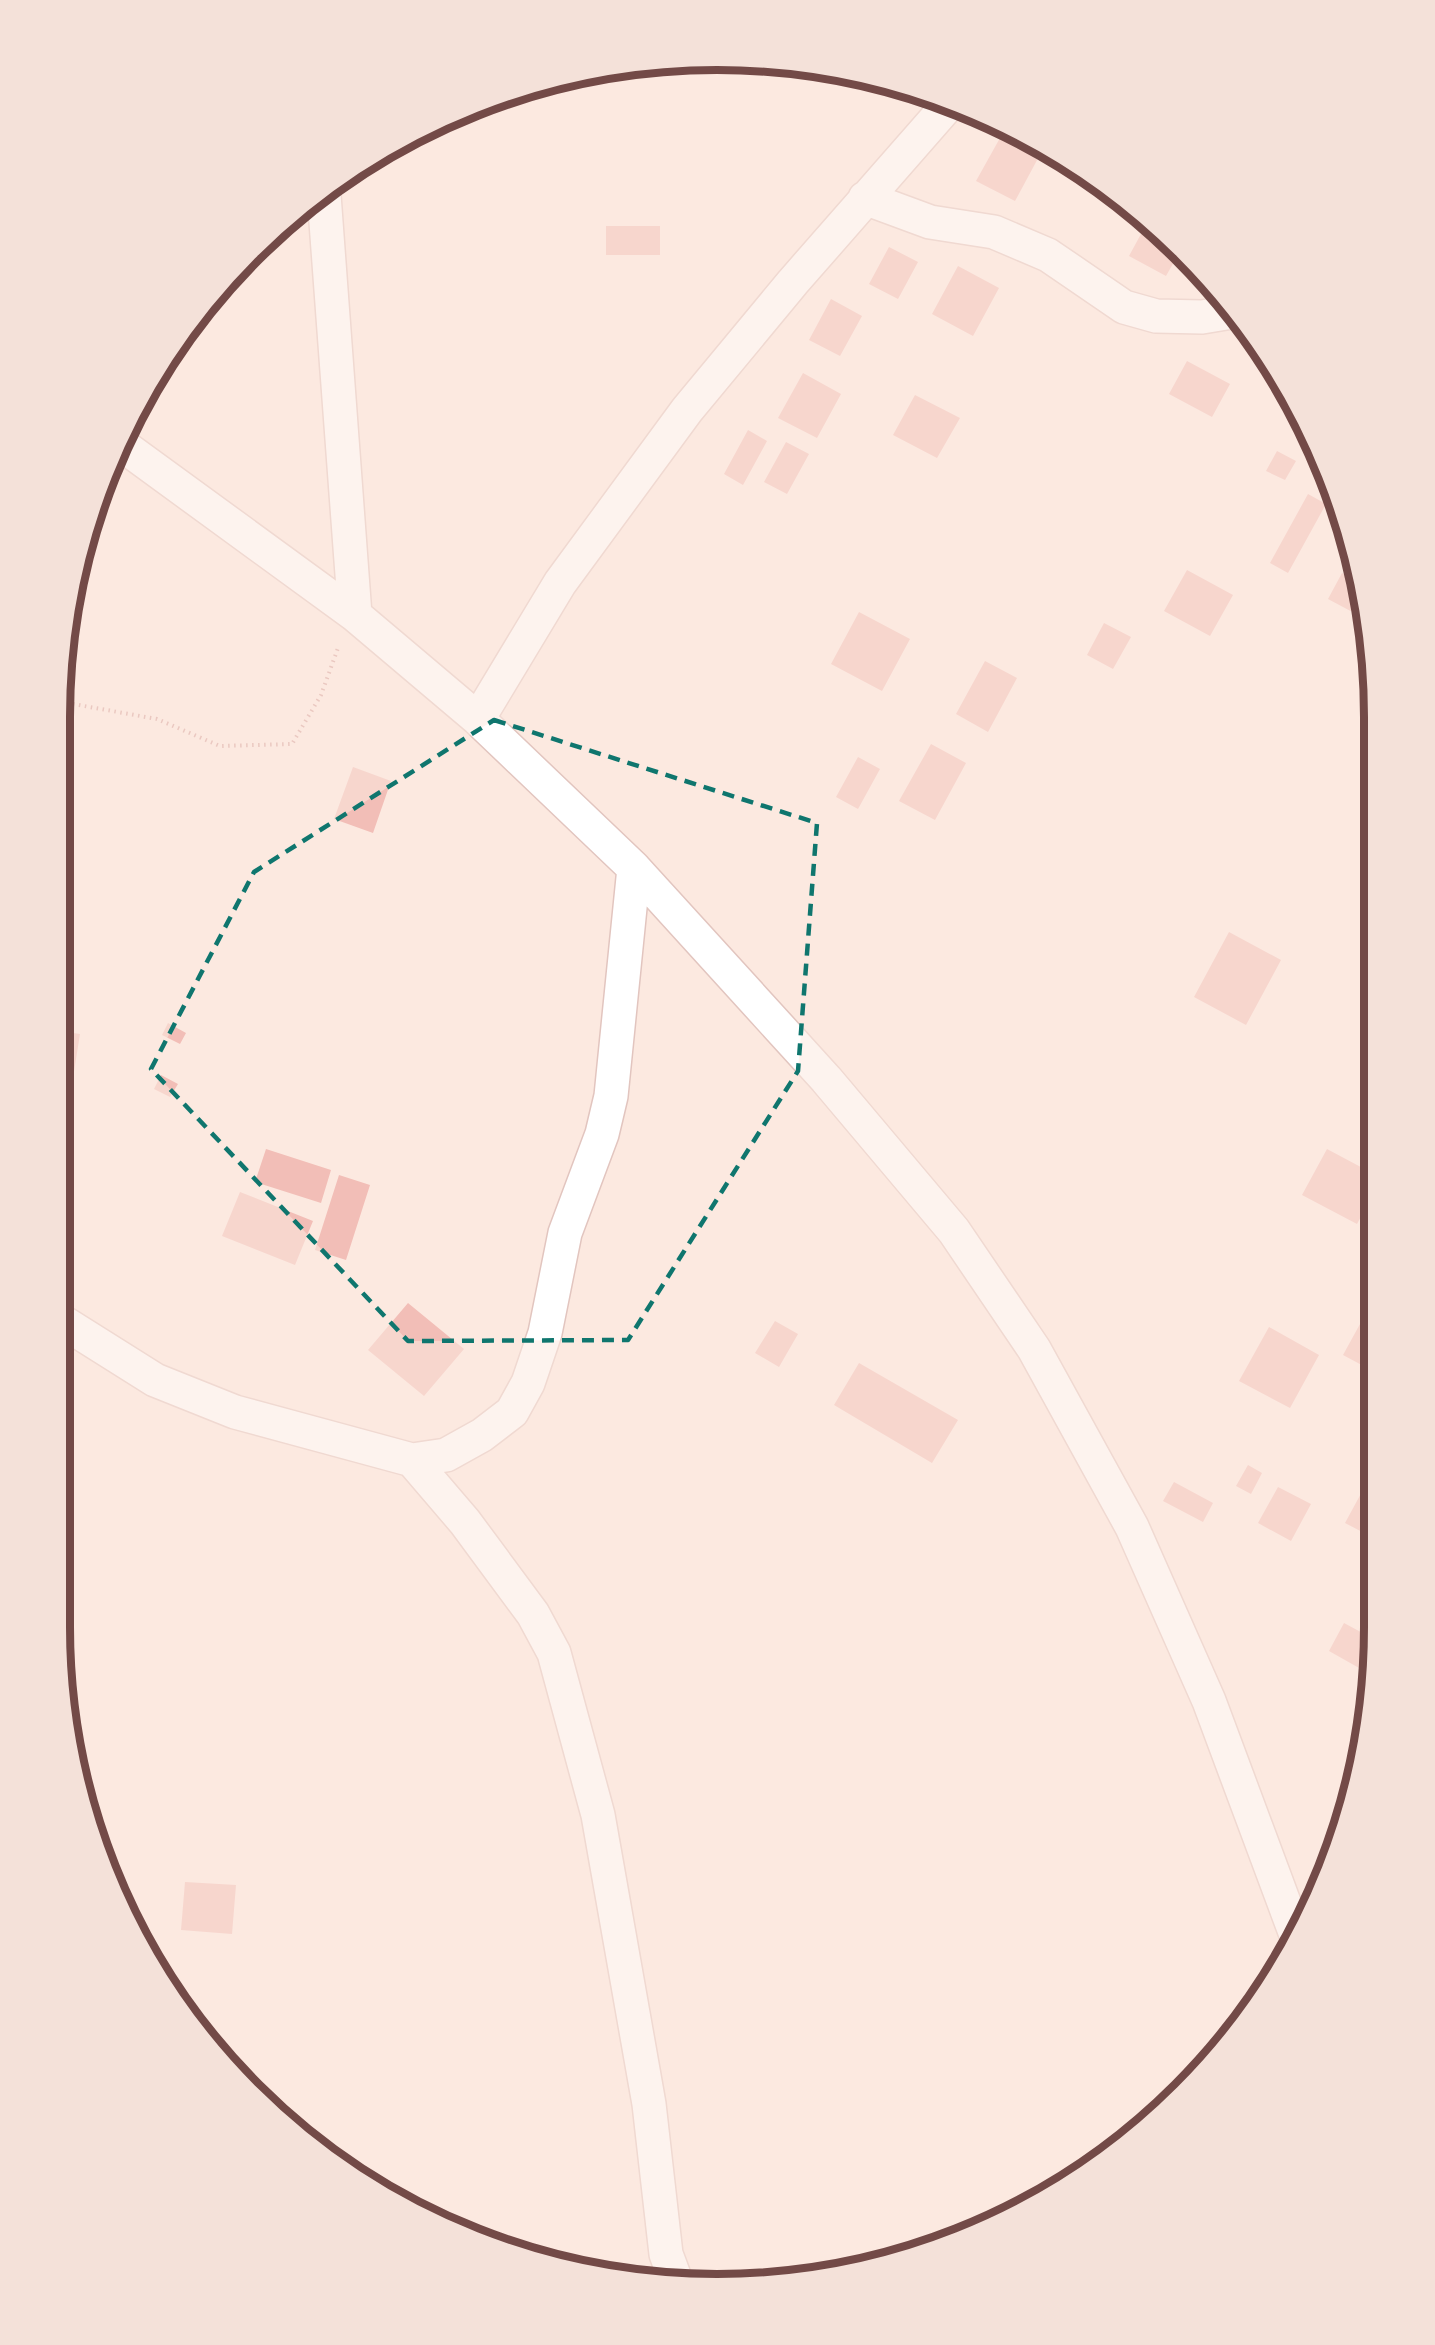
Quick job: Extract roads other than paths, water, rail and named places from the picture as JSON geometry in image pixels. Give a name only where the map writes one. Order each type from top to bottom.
[{"type":"street","points":[[478,719],[560,583],[687,410],[865,198],[942,111]]},
{"type":"street","points":[[865,198],[930,222],[994,232],[1048,255],[1124,307],[1156,316],[1202,317],[1222,314]]},
{"type":"street","points":[[325,204],[355,615]]},
{"type":"street","points":[[129,450],[355,615],[478,719],[634,868],[826,1079],[954,1231],[1034,1348],[1132,1527],[1209,1701],[1292,1926]]},
{"type":"street","points":[[70,1327],[155,1380],[235,1412],[412,1460],[446,1455],[482,1435],[512,1412],[528,1383],[545,1333],[565,1233],[584,1177],[602,1134],[611,1096],[634,868]]},
{"type":"street","points":[[412,1460],[465,1522],[526,1605],[554,1653],[598,1815],[649,2104],[666,2254],[673,2273]]}]
